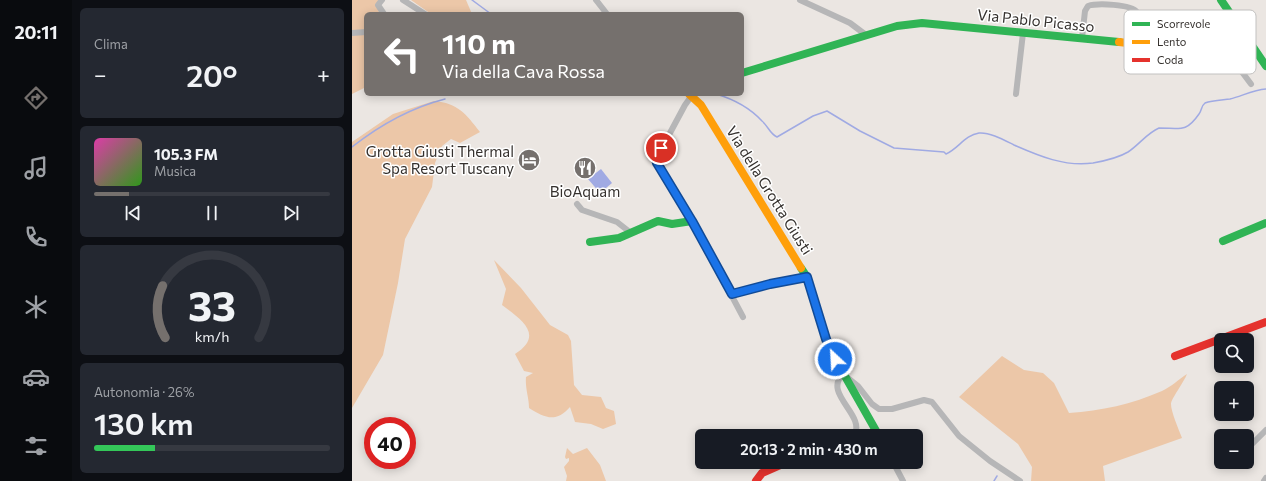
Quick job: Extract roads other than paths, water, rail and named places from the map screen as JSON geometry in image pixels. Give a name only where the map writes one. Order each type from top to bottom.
[{"type":"street","points":[[382,0],[378,5],[383,12]]},
{"type":"street","points":[[403,0],[422,12]]},
{"type":"street","points":[[596,0],[605,12]]},
{"type":"street","points":[[800,0],[850,23],[866,35]]},
{"type":"street","points":[[1221,0],[1228,10]]},
{"type":"street","points":[[1082,38],[1085,11],[1090,5],[1133,8],[1134,10]]},
{"type":"street","name":"Via Pablo Picasso","points":[[744,72],[897,26],[922,23],[1124,43]]},
{"type":"street","points":[[352,33],[364,32]]},
{"type":"street","points":[[1016,94],[1023,33]]},
{"type":"street","points":[[1256,52],[1266,66]]},
{"type":"street","points":[[1244,74],[1251,84]]},
{"type":"street","points":[[691,96],[656,159],[692,221],[743,317]]},
{"type":"street","name":"Via della Grotta Giusti","points":[[694,96],[701,105],[760,198],[807,277],[826,339],[843,374],[875,429]]},
{"type":"street","points":[[577,204],[582,210],[617,222],[631,233]]},
{"type":"street","points":[[590,242],[619,238],[650,223],[658,221],[672,224],[692,221]]},
{"type":"street","points":[[1223,241],[1266,223]]},
{"type":"street","points":[[732,294],[770,284],[807,277]]},
{"type":"street","points":[[1175,356],[1266,322]]},
{"type":"street","points":[[857,429],[857,425],[840,396],[837,386],[838,380],[843,374],[858,386],[872,404],[879,409],[892,409],[924,400],[932,402],[959,436],[990,461],[1020,481]]},
{"type":"street","points":[[1254,442],[1266,430]]},
{"type":"street","points":[[756,481],[762,473],[771,469]]},
{"type":"street","points":[[897,469],[903,481]]},
{"type":"water","points":[[601,169],[612,183],[600,193],[588,179]]},
{"type":"waterway","points":[[472,0],[488,12]]},
{"type":"waterway","points":[[722,96],[747,108],[777,137],[813,116],[827,111],[860,131],[894,148],[944,152],[946,154],[970,136],[983,133],[997,137],[1052,160],[1083,164],[1115,158],[1124,154],[1159,128],[1177,129],[1186,127],[1200,113],[1205,103],[1230,99],[1266,89]]},
{"type":"waterway","points":[[352,147],[373,131],[396,118],[420,107],[445,99]]},
{"type":"waterway","points":[[994,481],[997,476]]},
{"type":"place","name":"Grotta Giusti Thermal Spa Resort Tuscany","points":[[529,160]]},
{"type":"place","name":"BioAquam","points":[[585,168]]}]
